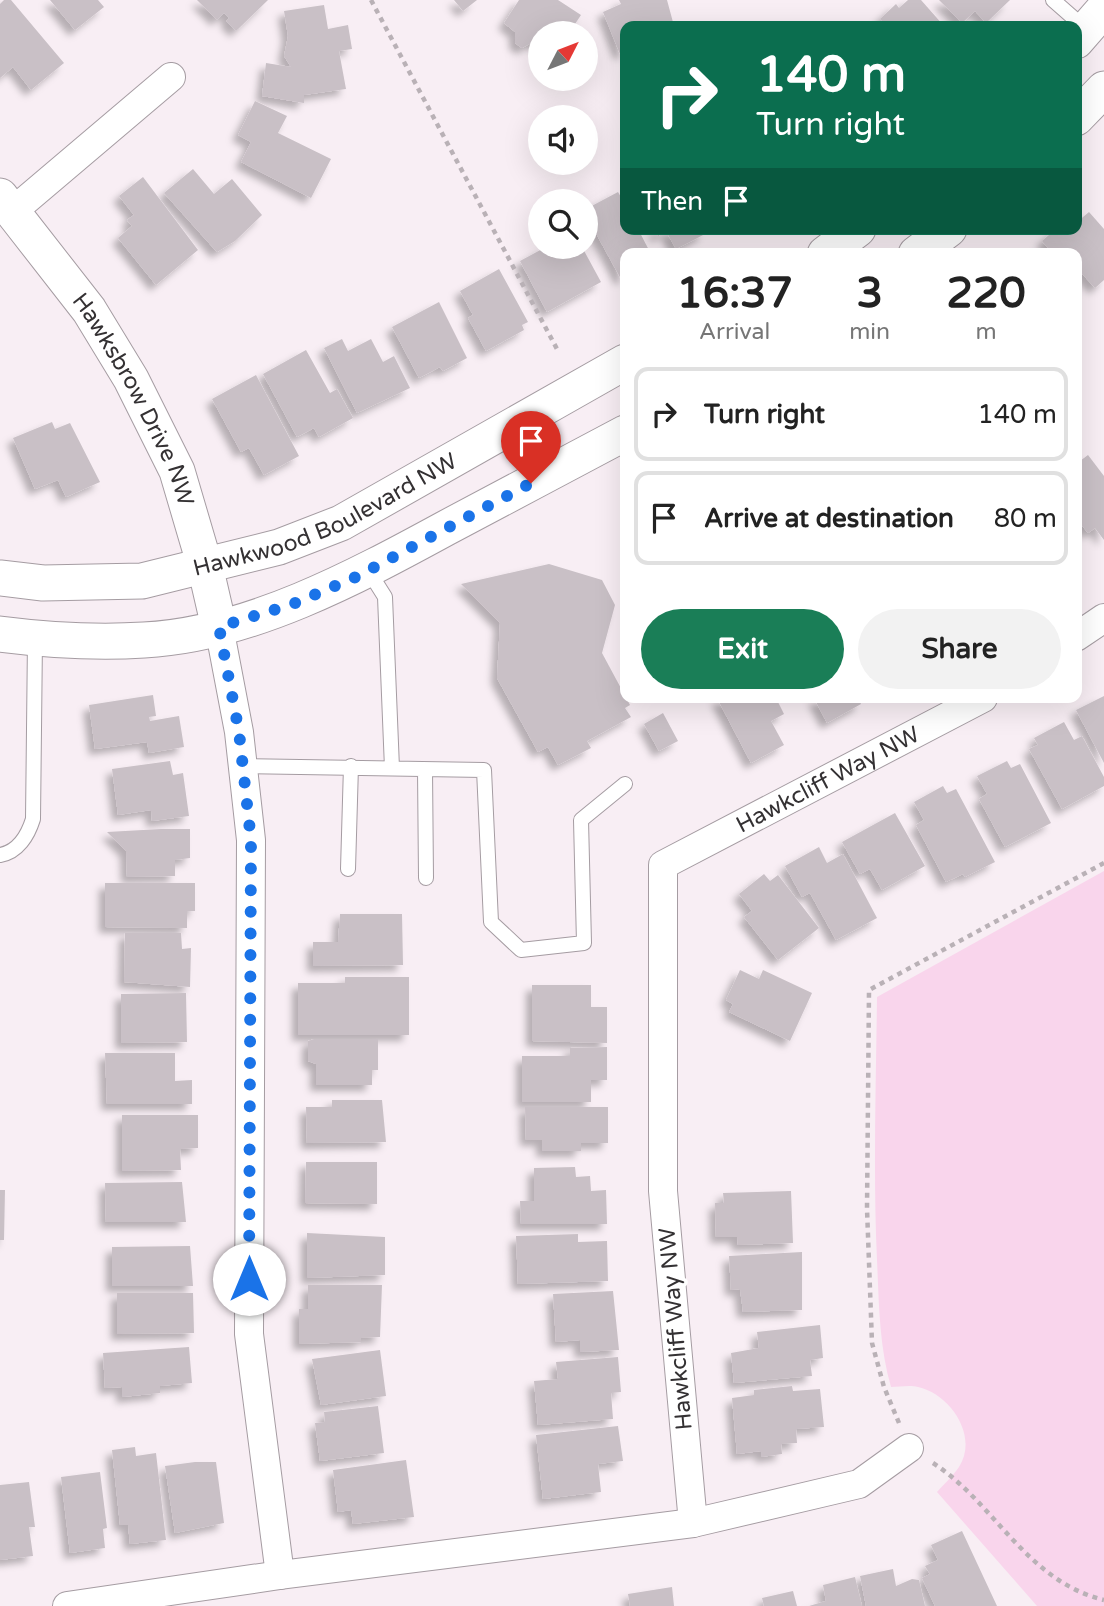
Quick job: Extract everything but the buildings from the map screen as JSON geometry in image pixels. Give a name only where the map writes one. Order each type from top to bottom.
[{"type":"street","points":[[7,203],[171,77]]},
{"type":"street","points":[[1082,112],[1104,89]]},
{"type":"street","name":"Hawksbrow Drive NW","points":[[7,203],[89,310],[131,379],[177,471],[205,566],[219,627]]},
{"type":"street","points":[[833,248],[850,235]]},
{"type":"street","points":[[924,248],[941,235]]},
{"type":"street","name":"Hawkwood Boulevard NW","points":[[0,578],[43,583],[142,581],[279,547],[341,523],[620,365]]},
{"type":"street","points":[[0,634],[35,639],[145,640],[219,627],[293,604],[368,570],[620,436]]},
{"type":"street","points":[[1082,632],[1104,618]]},
{"type":"street","points":[[219,627],[243,766],[251,840],[249,1334],[280,1574]]},
{"type":"street","name":"Hawkcliff Way NW","points":[[693,1523],[663,1191],[663,865],[973,703]]},
{"type":"street","points":[[67,1606],[280,1574],[693,1523],[859,1484],[909,1448]]},
{"type":"lane","points":[[1053,0],[1080,21]]},
{"type":"lane","points":[[368,570],[385,597],[393,768]]},
{"type":"lane","points":[[0,855],[16,847],[30,829],[33,819],[35,639]]},
{"type":"lane","points":[[243,766],[484,770],[491,922],[520,950],[584,943],[581,820],[625,784]]},
{"type":"lane","points":[[348,869],[351,766]]},
{"type":"lane","points":[[425,770],[426,877]]},
{"type":"path","points":[[371,0],[557,349]]},
{"type":"path","points":[[1104,863],[869,990],[867,1209],[872,1343],[884,1387],[909,1448],[953,1476],[995,1524],[1042,1570],[1066,1585],[1104,1600]]},
{"type":"shaded area","points":[[1104,871],[1104,1606],[1037,1606],[937,1492],[957,1470],[964,1455],[966,1442],[958,1418],[941,1398],[930,1391],[915,1386],[891,1387],[880,1324],[876,1227],[877,997]]},
{"type":"route","points":[[249,1279],[251,840],[239,732],[219,627],[293,604],[356,577],[531,483]]}]
